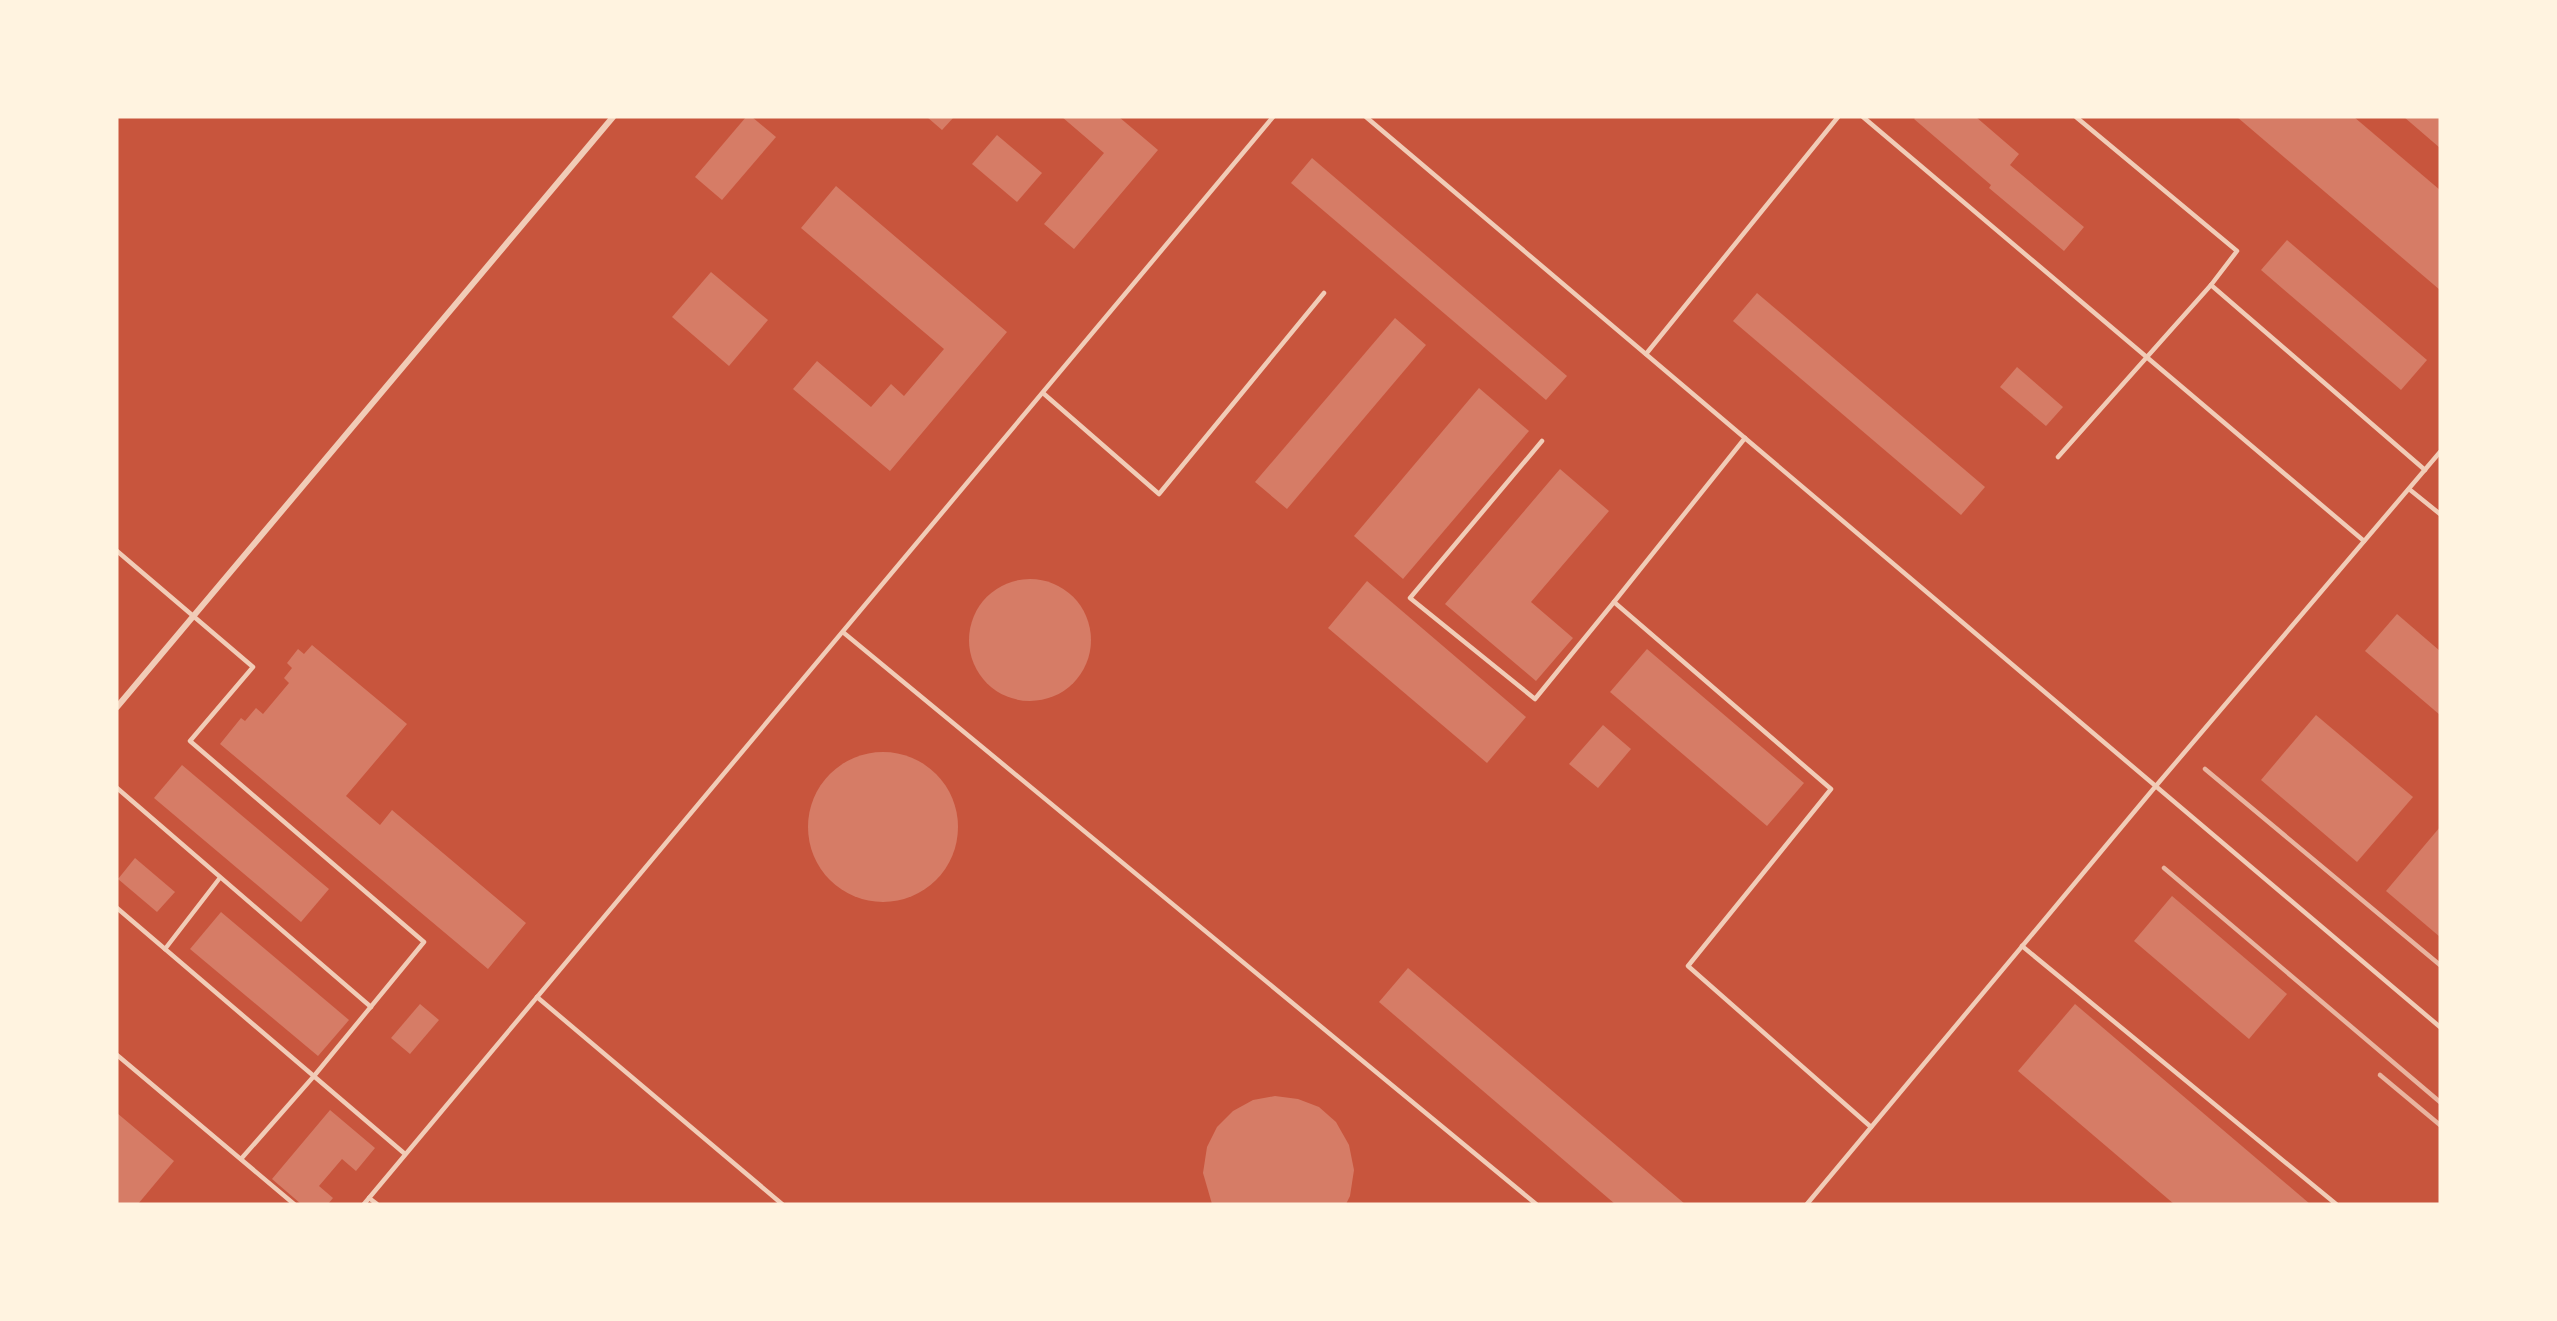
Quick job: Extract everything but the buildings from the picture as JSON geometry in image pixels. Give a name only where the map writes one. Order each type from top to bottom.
[{"type":"street","points":[[117,707],[613,117]]},
{"type":"lane","points":[[364,1204],[844,633],[1273,117]]},
{"type":"lane","points":[[1366,117],[2440,1027]]},
{"type":"lane","points":[[1646,354],[1838,117]]},
{"type":"lane","points":[[1863,117],[2364,541]]},
{"type":"lane","points":[[2058,457],[2211,285],[2237,251],[2076,117]]},
{"type":"lane","points":[[2211,285],[2425,470]]},
{"type":"lane","points":[[1043,393],[1159,494],[1324,293]]},
{"type":"lane","points":[[1542,441],[1410,598],[1535,699],[1745,438]]},
{"type":"lane","points":[[1807,1204],[2154,787],[2440,452]]},
{"type":"lane","points":[[2409,489],[2440,514]]},
{"type":"lane","points":[[117,550],[253,668],[190,741],[424,942],[314,1076],[241,1159]]},
{"type":"lane","points":[[1614,602],[1831,789],[1688,966],[1871,1127]]},
{"type":"lane","points":[[844,633],[1536,1204]]},
{"type":"lane","points":[[117,788],[219,879],[371,1007]]},
{"type":"lane","points":[[165,949],[219,879]]},
{"type":"lane","points":[[117,908],[405,1154]]},
{"type":"lane","points":[[2022,946],[2336,1204]]},
{"type":"lane","points":[[537,997],[783,1204]]},
{"type":"lane","points":[[118,1058],[294,1204]]},
{"type":"lane","points":[[369,1198],[377,1204]]},
{"type":"railway","points":[[2205,769],[2440,965]]},
{"type":"railway","points":[[2164,868],[2440,1102]]},
{"type":"railway","points":[[2380,1075],[2440,1125]]}]
